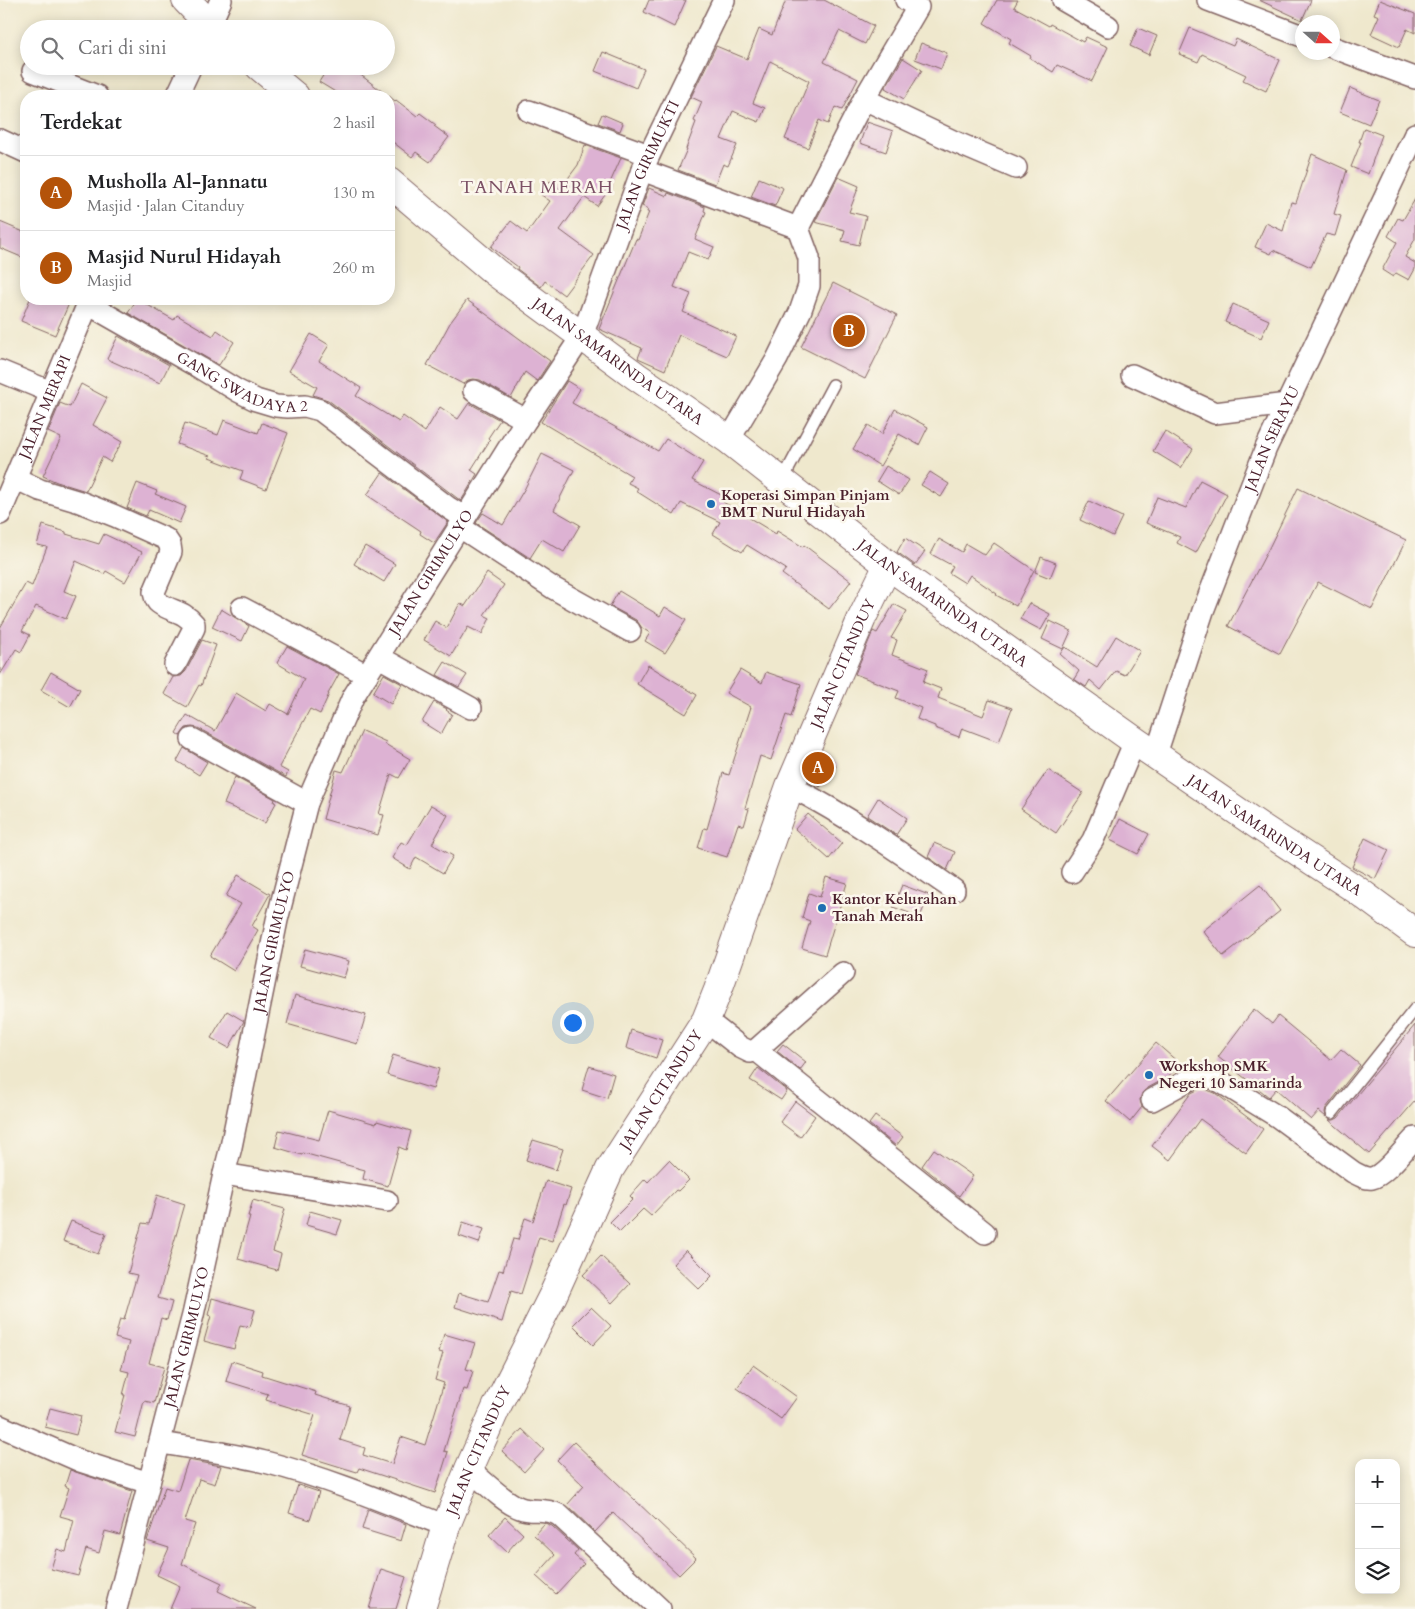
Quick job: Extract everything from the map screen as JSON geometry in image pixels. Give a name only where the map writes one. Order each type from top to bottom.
[{"type":"main road","points":[[186,0],[203,20]]},
{"type":"main road","points":[[270,75],[287,90]]},
{"type":"main road","name":"JALAN SAMARINDA UTARA","points":[[395,187],[495,272],[636,376],[729,440],[888,565],[1145,748],[1357,890],[1415,933]]},
{"type":"main road","name":"JALAN CITANDUY","points":[[427,1607],[446,1526],[497,1406],[553,1295],[610,1169],[706,1020],[790,786],[862,618],[888,565]]},
{"type":"street","points":[[213,20],[220,0]]},
{"type":"street","name":"JALAN GIRIMUKTI","points":[[582,336],[646,162],[724,0]]},
{"type":"street","points":[[1063,0],[1108,26]]},
{"type":"street","points":[[1208,0],[1295,33]]},
{"type":"street","points":[[798,228],[915,2]]},
{"type":"street","points":[[1340,50],[1415,78]]},
{"type":"street","points":[[43,75],[82,90]]},
{"type":"street","points":[[180,90],[187,75]]},
{"type":"street","points":[[864,99],[955,142],[1016,168]]},
{"type":"street","points":[[530,111],[798,228],[809,258],[809,286],[800,312],[777,359],[729,440]]},
{"type":"street","name":"JALAN SERAYU","points":[[1072,872],[1093,840],[1145,748],[1203,610],[1266,448],[1415,134]]},
{"type":"street","points":[[0,140],[20,149]]},
{"type":"street","name":"JALAN MERAPI","points":[[0,514],[88,305]]},
{"type":"street","name":"GANG SWADAYA 2","points":[[94,305],[256,400],[276,406],[305,406],[320,410],[450,508],[462,523],[553,588],[630,631]]},
{"type":"street","name":"JALAN GIRIMULYO","points":[[116,1609],[193,1315],[231,1147],[277,920],[306,803],[354,698],[367,675],[526,420],[582,336]]},
{"type":"street","points":[[0,371],[51,392]]},
{"type":"street","points":[[1132,375],[1215,413],[1287,404]]},
{"type":"street","points":[[474,391],[526,420]]},
{"type":"street","points":[[15,478],[40,490],[80,502],[115,516],[166,540],[170,545],[171,552],[154,592],[155,598],[158,603],[181,612],[194,624],[194,628],[175,665]]},
{"type":"street","points":[[242,608],[367,675]]},
{"type":"street","points":[[379,657],[471,708]]},
{"type":"street","points":[[192,739],[306,803]]},
{"type":"street","points":[[790,786],[824,803],[954,890]]},
{"type":"street","points":[[706,1020],[745,1051],[756,1050],[844,973]]},
{"type":"street","points":[[756,1050],[985,1233]]},
{"type":"street","points":[[1152,1100],[1194,1077],[1216,1078],[1278,1117],[1362,1177],[1370,1178],[1382,1174],[1415,1138]]},
{"type":"street","points":[[224,1174],[388,1201]]},
{"type":"street","points":[[0,1426],[80,1462],[149,1483]]},
{"type":"street","points":[[161,1443],[270,1463],[348,1488],[446,1526]]},
{"type":"street","points":[[469,1469],[518,1508],[531,1511],[550,1510],[559,1515],[660,1609]]},
{"type":"lane","points":[[782,481],[833,385]]},
{"type":"lane","points":[[1332,1113],[1415,1009]]},
{"type":"building","points":[[649,0],[686,0],[674,27],[644,12]]},
{"type":"building","points":[[786,0],[824,0],[874,26],[865,44],[839,31],[824,62],[858,79],[842,110],[835,107],[828,124],[819,120],[808,148],[785,139],[809,81],[770,61],[753,103],[765,108],[759,122],[733,111],[721,139],[737,145],[728,166],[723,164],[715,184],[678,170],[702,102],[691,97],[716,46],[747,59],[759,29],[772,35]]},
{"type":"building","points":[[997,0],[1018,0],[1014,7],[1049,26],[1050,24],[1083,42],[1086,37],[1108,47],[1092,81],[1057,65],[1053,72],[1009,43],[1011,39],[984,23]]},
{"type":"building","points":[[1259,0],[1311,0],[1304,15],[1295,15],[1295,17]]},
{"type":"building","points":[[1380,0],[1415,14],[1415,33],[1407,29],[1399,47],[1371,34],[1379,16],[1374,14]]},
{"type":"building","points":[[1138,28],[1157,36],[1149,55],[1130,46]]},
{"type":"building","points":[[1190,28],[1233,46],[1236,39],[1280,60],[1266,91],[1243,80],[1246,75],[1202,54],[1198,62],[1179,54]]},
{"type":"building","points":[[921,43],[947,53],[941,69],[915,59]]},
{"type":"building","points":[[603,52],[644,69],[636,88],[595,71]]},
{"type":"building","points":[[903,58],[922,70],[904,99],[885,88]]},
{"type":"building","points":[[323,75],[361,75],[380,90],[332,90],[319,82]]},
{"type":"building","points":[[1350,88],[1379,100],[1369,124],[1340,112]]},
{"type":"building","points":[[396,100],[417,116],[420,113],[449,137],[430,162],[416,152],[412,157],[395,144]]},
{"type":"building","points":[[602,114],[623,123],[620,131],[598,123]]},
{"type":"building","points":[[867,122],[893,131],[886,152],[860,143]]},
{"type":"building","points":[[1364,128],[1382,135],[1368,174],[1351,167],[1361,142],[1359,142]]},
{"type":"building","points":[[585,145],[621,158],[609,185],[611,187],[597,206],[584,197],[560,230],[594,255],[564,295],[545,281],[541,287],[491,247],[511,221],[527,233],[550,201],[540,194],[550,181],[560,189],[578,165]]},
{"type":"building","points":[[1312,154],[1347,170],[1334,214],[1341,216],[1335,236],[1326,234],[1311,267],[1273,250],[1271,254],[1255,247],[1266,223],[1283,231],[1291,202],[1296,203]]},
{"type":"building","points":[[838,177],[859,186],[849,212],[866,216],[859,245],[842,241],[845,230],[815,222]]},
{"type":"building","points":[[759,178],[783,188],[775,206],[751,197]]},
{"type":"building","points":[[649,188],[667,196],[668,193],[705,207],[704,211],[706,212],[695,239],[714,247],[708,260],[688,252],[674,287],[691,294],[683,312],[736,336],[727,356],[679,335],[665,370],[638,358],[642,348],[599,329],[649,212],[647,212],[648,209],[642,206]]},
{"type":"building","points":[[1415,199],[1415,239],[1405,257],[1415,263],[1415,269],[1409,280],[1396,273],[1393,277],[1382,270],[1397,242],[1388,236],[1398,218],[1403,220]]},
{"type":"building","points":[[0,222],[20,230],[20,256],[0,248]]},
{"type":"building","points":[[833,283],[897,315],[865,379],[801,347]]},
{"type":"building","points":[[467,300],[550,361],[537,381],[525,372],[511,398],[480,380],[468,380],[463,384],[427,365],[450,323]]},
{"type":"building","points":[[1233,304],[1269,320],[1261,338],[1225,322]]},
{"type":"building","points":[[28,305],[68,305],[55,335],[21,321]]},
{"type":"building","points":[[133,305],[148,305],[174,320],[177,315],[213,336],[217,330],[234,342],[219,365],[128,313]]},
{"type":"building","points":[[311,334],[329,345],[319,361],[361,388],[356,396],[399,422],[403,416],[425,432],[440,407],[458,419],[469,403],[500,420],[471,470],[477,474],[461,501],[328,400],[313,395],[317,387],[289,371]]},
{"type":"building","points":[[118,336],[169,365],[160,383],[107,359]]},
{"type":"building","points":[[567,381],[580,389],[572,403],[658,451],[666,439],[703,462],[692,480],[725,497],[723,502],[776,534],[777,531],[803,547],[804,545],[851,581],[829,609],[782,574],[786,569],[747,545],[742,552],[713,534],[720,522],[681,503],[674,515],[636,491],[638,488],[628,483],[632,476],[541,422]]},
{"type":"building","points":[[81,384],[107,398],[93,425],[122,442],[110,462],[102,457],[86,491],[43,476],[61,438],[48,432],[60,403],[70,407]]},
{"type":"building","points":[[895,409],[928,427],[919,445],[899,434],[880,466],[853,449],[868,425],[882,434]]},
{"type":"building","points":[[224,420],[258,433],[262,423],[288,433],[266,489],[240,479],[243,471],[177,444],[185,423],[218,435]]},
{"type":"building","points":[[1165,431],[1193,449],[1181,468],[1153,451]]},
{"type":"building","points":[[542,454],[574,470],[554,510],[580,525],[564,552],[542,539],[530,558],[476,523],[483,513],[503,525]]},
{"type":"building","points":[[886,466],[909,480],[899,495],[877,481]]},
{"type":"building","points":[[930,472],[949,484],[941,497],[921,485]]},
{"type":"building","points":[[382,473],[448,522],[434,543],[420,534],[421,531],[367,495]]},
{"type":"building","points":[[1200,480],[1227,494],[1196,553],[1177,543],[1180,537],[1146,523],[1157,497],[1186,508]]},
{"type":"building","points":[[137,483],[157,491],[155,494],[186,507],[179,523],[149,510],[146,516],[127,508]]},
{"type":"building","points":[[1298,488],[1406,540],[1372,609],[1318,582],[1280,654],[1228,626]]},
{"type":"building","points":[[1089,501],[1122,517],[1113,536],[1080,520]]},
{"type":"building","points":[[43,525],[99,544],[104,534],[142,552],[125,582],[106,571],[104,574],[76,561],[64,591],[76,596],[66,619],[36,606],[22,631],[30,635],[21,652],[16,649],[0,675],[0,628],[26,583],[32,586],[47,547],[37,545]]},
{"type":"building","points":[[905,538],[925,551],[915,565],[897,552]]},
{"type":"building","points":[[939,539],[962,552],[966,544],[985,555],[994,543],[1034,570],[1016,606],[996,595],[970,575],[965,583],[949,573],[953,566],[931,554]]},
{"type":"building","points":[[365,546],[395,564],[384,582],[354,564]]},
{"type":"building","points":[[1041,557],[1056,563],[1050,578],[1035,572]]},
{"type":"building","points":[[487,573],[504,585],[484,615],[490,618],[482,634],[468,627],[451,656],[424,640],[435,621],[447,628],[460,603],[465,606]]},
{"type":"building","points":[[619,591],[660,616],[665,607],[686,620],[665,653],[645,641],[650,633],[642,628],[636,620],[610,606]]},
{"type":"building","points":[[1029,603],[1050,614],[1041,630],[1020,619]]},
{"type":"building","points":[[894,604],[907,611],[891,638],[897,640],[892,655],[928,669],[923,682],[941,689],[938,698],[983,716],[989,700],[1012,708],[999,742],[962,728],[959,737],[935,728],[935,726],[917,719],[921,708],[896,698],[899,691],[855,674],[873,631],[877,633]]},
{"type":"building","points":[[221,609],[249,626],[242,641],[212,627]]},
{"type":"building","points":[[1050,621],[1071,631],[1063,649],[1042,639]]},
{"type":"building","points":[[1116,636],[1140,651],[1125,675],[1116,671],[1101,690],[1090,680],[1086,687],[1074,679],[1079,671],[1060,654],[1065,647],[1097,667]]},
{"type":"building","points":[[202,640],[216,645],[201,686],[199,685],[187,707],[164,694],[173,677],[181,676],[186,671]]},
{"type":"building","points":[[287,646],[339,674],[320,714],[310,709],[279,767],[288,772],[286,777],[198,728],[186,728],[180,736],[176,733],[187,715],[215,731],[236,693],[266,711],[270,704],[288,714],[304,679],[277,663]]},
{"type":"building","points":[[445,662],[467,675],[459,687],[437,675]]},
{"type":"building","points":[[648,665],[697,695],[686,714],[637,684]]},
{"type":"building","points":[[740,670],[762,683],[766,672],[801,684],[791,717],[786,715],[771,760],[760,756],[745,808],[749,809],[744,826],[738,824],[727,857],[698,848],[704,828],[707,829],[723,773],[729,775],[751,707],[726,693]]},
{"type":"building","points":[[51,672],[80,689],[70,707],[41,690]]},
{"type":"building","points":[[384,674],[402,684],[391,704],[373,693]]},
{"type":"building","points":[[434,702],[452,714],[441,734],[422,722]]},
{"type":"building","points":[[362,731],[386,742],[385,744],[410,759],[399,778],[391,774],[379,814],[384,815],[378,835],[323,819],[336,770],[343,772]]},
{"type":"building","points":[[184,748],[207,762],[199,775],[177,761]]},
{"type":"building","points":[[821,754],[836,766],[820,787],[810,779]]},
{"type":"building","points":[[1048,770],[1083,793],[1056,833],[1021,809]]},
{"type":"building","points":[[235,777],[275,799],[274,802],[276,803],[265,823],[224,804]]},
{"type":"building","points":[[878,798],[907,818],[896,835],[867,816]]},
{"type":"building","points":[[431,805],[448,815],[432,844],[453,856],[443,873],[416,857],[410,869],[392,858],[401,842],[407,845]]},
{"type":"building","points":[[808,814],[842,843],[829,859],[795,829]]},
{"type":"building","points":[[1120,819],[1149,834],[1138,854],[1110,840]]},
{"type":"building","points":[[1365,838],[1389,850],[1375,879],[1352,867]]},
{"type":"building","points":[[934,843],[955,852],[947,870],[928,857]]},
{"type":"building","points":[[238,875],[270,894],[252,926],[258,930],[234,971],[210,956],[241,904],[226,896]]},
{"type":"building","name":"Kantor Kelurahan Tanah Merah","points":[[826,877],[847,883],[825,955],[802,948],[810,921],[802,918],[809,893],[820,897]]},
{"type":"building","points":[[902,885],[929,895],[920,917],[893,907]]},
{"type":"building","points":[[1260,885],[1280,911],[1223,956],[1203,931]]},
{"type":"building","points":[[305,949],[349,961],[344,978],[300,966]]},
{"type":"building","points":[[295,995],[366,1015],[357,1044],[287,1024]]},
{"type":"building","points":[[1254,1009],[1272,1024],[1278,1016],[1331,1060],[1341,1049],[1360,1065],[1326,1108],[1326,1117],[1319,1111],[1311,1120],[1276,1089],[1269,1097],[1218,1057]]},
{"type":"building","points":[[227,1011],[244,1021],[229,1048],[211,1038]]},
{"type":"building","points":[[1415,1025],[1415,1101],[1369,1154],[1329,1120],[1338,1118]]},
{"type":"building","points":[[631,1030],[662,1040],[656,1058],[626,1048]]},
{"type":"building","name":"Workshop SMK Negeri 10 Samarinda","points":[[1156,1043],[1179,1063],[1168,1077],[1142,1093],[1140,1100],[1142,1107],[1130,1122],[1106,1101]]},
{"type":"building","points":[[783,1044],[806,1062],[800,1070],[777,1051]]},
{"type":"building","points":[[393,1055],[439,1069],[433,1089],[387,1075]]},
{"type":"building","points":[[589,1066],[614,1074],[607,1098],[582,1090]]},
{"type":"building","points":[[758,1068],[787,1091],[781,1100],[750,1080]]},
{"type":"building","points":[[1202,1088],[1215,1093],[1263,1129],[1246,1153],[1200,1119],[1170,1160],[1152,1146],[1191,1093]]},
{"type":"building","points":[[795,1101],[815,1116],[800,1137],[780,1122]]},
{"type":"building","points":[[328,1110],[376,1124],[377,1121],[411,1131],[406,1150],[399,1147],[388,1186],[363,1179],[365,1170],[275,1147],[279,1130],[319,1140]]},
{"type":"building","points":[[875,1116],[903,1137],[896,1146],[869,1124]]},
{"type":"building","points":[[533,1140],[563,1149],[556,1170],[526,1160]]},
{"type":"building","points":[[934,1149],[973,1176],[959,1196],[922,1166]]},
{"type":"building","points":[[669,1160],[689,1180],[678,1191],[676,1190],[651,1216],[643,1209],[620,1232],[610,1222],[633,1199],[630,1196],[645,1179],[648,1182]]},
{"type":"building","points":[[546,1181],[571,1189],[552,1241],[539,1237],[521,1294],[511,1291],[502,1322],[455,1307],[459,1293],[488,1302],[499,1270],[503,1271],[513,1239],[518,1240],[525,1218],[533,1221]]},
{"type":"building","points":[[157,1195],[185,1204],[158,1298],[172,1302],[167,1320],[161,1318],[149,1363],[164,1367],[154,1403],[144,1401],[135,1437],[115,1432],[129,1372],[121,1370],[129,1342],[115,1338],[120,1319],[124,1320],[137,1275],[128,1273],[142,1223],[149,1224]]},
{"type":"building","points":[[253,1200],[285,1209],[273,1251],[281,1254],[277,1270],[238,1259]]},
{"type":"building","points":[[310,1211],[342,1220],[337,1234],[306,1225]]},
{"type":"building","points":[[71,1221],[106,1234],[98,1254],[63,1241]]},
{"type":"building","points":[[463,1222],[484,1229],[479,1243],[459,1236]]},
{"type":"building","points":[[686,1250],[712,1276],[699,1289],[673,1264]]},
{"type":"building","points":[[601,1256],[630,1284],[612,1303],[583,1275]]},
{"type":"building","points":[[212,1298],[255,1310],[250,1327],[240,1325],[234,1349],[204,1341],[211,1316],[208,1315]]},
{"type":"building","points":[[591,1307],[611,1326],[593,1345],[573,1325]]},
{"type":"building","points":[[444,1334],[475,1343],[466,1369],[473,1371],[467,1390],[463,1389],[444,1451],[448,1452],[435,1493],[359,1468],[357,1472],[302,1455],[315,1415],[266,1400],[268,1394],[226,1381],[232,1361],[263,1371],[262,1375],[316,1392],[315,1395],[350,1406],[340,1440],[365,1448],[363,1455],[392,1464],[401,1437],[425,1445],[444,1383],[435,1380],[443,1353],[439,1352]]},
{"type":"building","points":[[753,1365],[797,1397],[781,1419],[737,1388]]},
{"type":"building","points":[[50,1408],[81,1416],[76,1435],[45,1427]]},
{"type":"building","points":[[522,1429],[544,1450],[524,1472],[502,1451]]},
{"type":"building","points":[[574,1442],[696,1558],[679,1575],[613,1513],[595,1532],[567,1505],[584,1486],[557,1460]]},
{"type":"building","points":[[188,1460],[221,1466],[215,1484],[199,1479],[185,1521],[195,1524],[182,1564],[222,1583],[218,1591],[256,1609],[170,1609],[180,1586],[157,1575],[169,1548],[147,1541],[165,1487],[178,1491]]},
{"type":"building","points":[[70,1470],[132,1491],[120,1535],[105,1531],[99,1553],[86,1549],[78,1576],[51,1569],[57,1549],[66,1552],[74,1520],[60,1516],[69,1488],[65,1486]]},
{"type":"building","points":[[298,1485],[319,1492],[310,1520],[289,1513]]},
{"type":"building","points":[[368,1509],[406,1524],[401,1541],[362,1529]]},
{"type":"building","points":[[505,1517],[523,1534],[507,1552],[489,1535]]},
{"type":"building","points":[[545,1523],[552,1526],[578,1550],[574,1555],[584,1564],[556,1594],[536,1576],[555,1555],[534,1535]]},
{"type":"building","points":[[381,1569],[406,1577],[396,1609],[369,1609]]},
{"type":"place","name":"Masjid Nurul Hidayah","points":[[849,331]]},
{"type":"place","name":"Koperasi Simpan Pinjam BMT Nurul Hidayah","points":[[711,504]]},
{"type":"place","name":"Musholla Al-Jannatu","points":[[818,768]]},
{"type":"place","name":"Kantor Kelurahan Tanah Merah","points":[[822,908]]},
{"type":"place","name":"Workshop SMK Negeri 10 Samarinda","points":[[1149,1075]]},
{"type":"district","name":"TANAH MERAH","points":[[537,187]]}]
